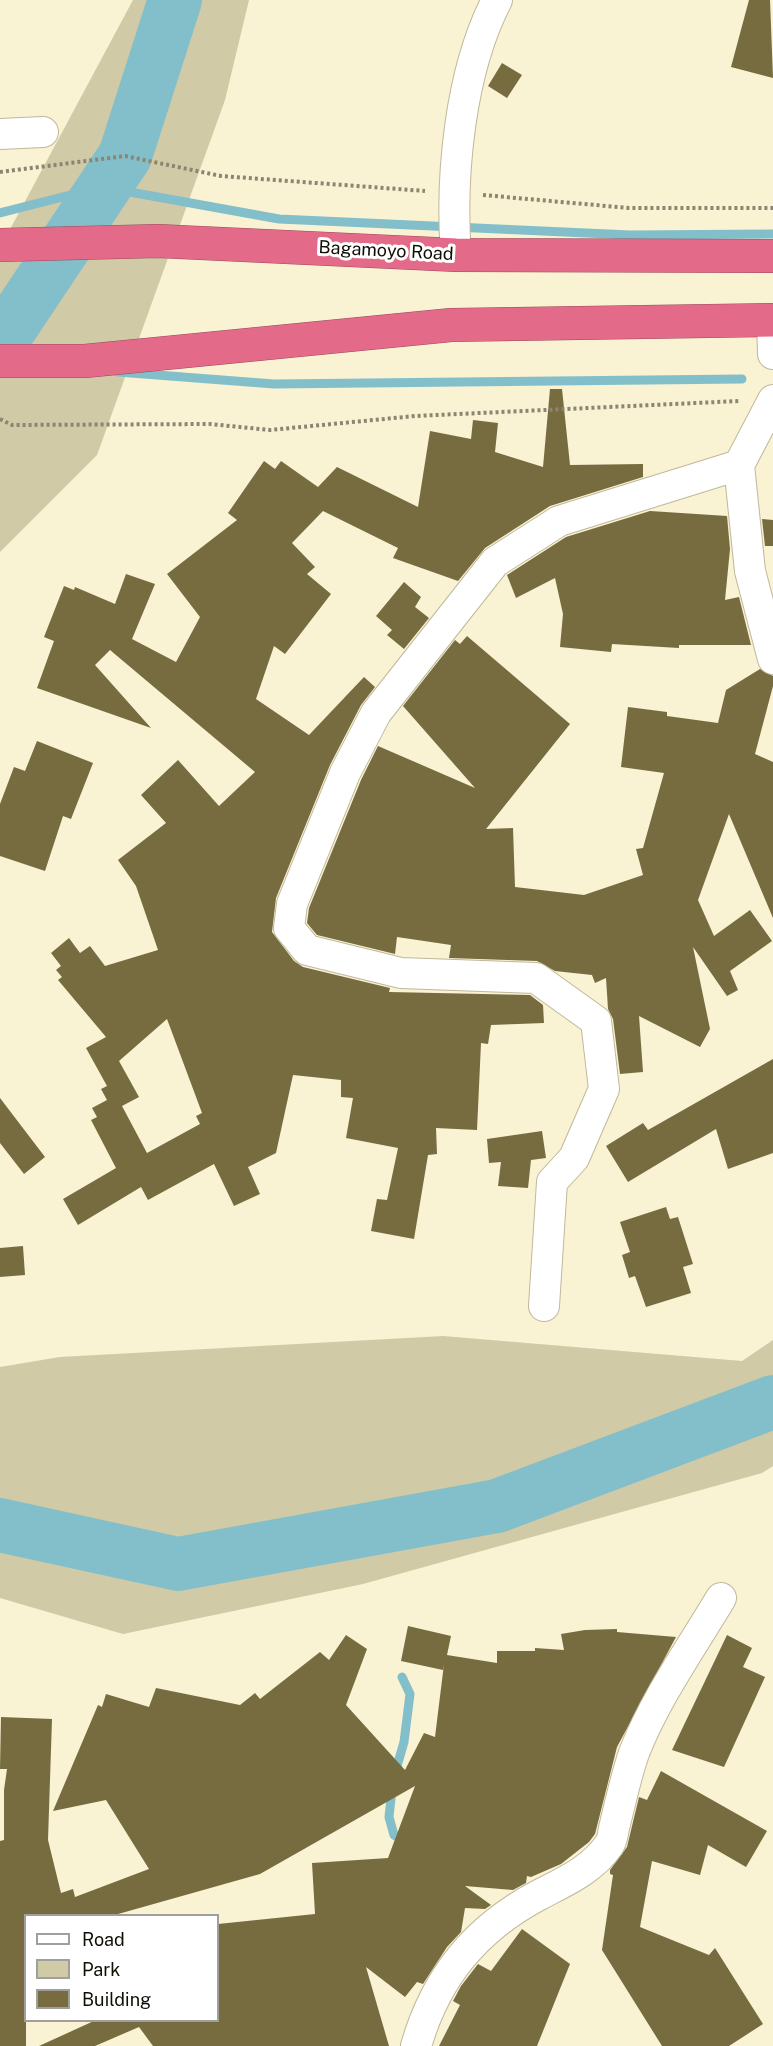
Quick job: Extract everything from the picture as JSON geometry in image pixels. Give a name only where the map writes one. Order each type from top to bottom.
[{"type":"highway","name":"Bagamoyo Road","points":[[0,245],[158,241],[456,255],[773,256]]},
{"type":"highway","points":[[0,361],[85,361],[451,325],[772,320]]},
{"type":"street","points":[[456,255],[456,193],[462,107],[478,47],[497,0]]},
{"type":"street","points":[[0,134],[43,132]]},
{"type":"street","points":[[772,320],[773,354]]},
{"type":"street","points":[[761,400],[739,465],[750,571],[773,658]]},
{"type":"street","points":[[544,1306],[552,1182],[574,1158],[603,1089],[596,1021],[536,978],[401,973],[307,950],[289,928],[292,904],[345,773],[376,713],[495,562],[559,521],[739,465]]},
{"type":"street","points":[[416,2046],[435,1996],[464,1952],[486,1929],[498,1919],[564,1884],[584,1870],[610,1845],[627,1775],[644,1728],[721,1598]]},
{"type":"path","points":[[0,172],[125,156],[221,176],[628,208],[773,208]]},
{"type":"path","points":[[0,419],[12,425],[210,424],[270,430],[415,416],[761,400]]},
{"type":"green space","points":[[133,0],[249,0],[225,100],[97,455],[0,552],[0,248]]},
{"type":"green space","points":[[443,1336],[742,1361],[773,1340],[773,1466],[762,1473],[363,1584],[123,1634],[0,1598],[0,1367],[60,1357]]},
{"type":"building","points":[[749,0],[770,0],[773,78],[731,67]]},
{"type":"building","points":[[502,63],[522,75],[507,98],[488,86]]},
{"type":"building","points":[[550,389],[562,389],[570,465],[643,464],[643,477],[550,506],[485,548],[458,581],[393,558],[398,548],[323,511],[292,543],[315,567],[307,574],[331,594],[285,654],[274,646],[256,699],[309,735],[364,677],[375,687],[361,705],[330,765],[276,898],[272,932],[294,961],[303,967],[390,988],[389,992],[530,995],[543,1005],[544,1023],[491,1025],[488,1044],[481,1043],[477,1130],[436,1128],[437,1154],[428,1155],[414,1239],[371,1231],[377,1199],[387,1200],[398,1148],[346,1138],[353,1098],[341,1097],[341,1080],[293,1075],[276,1153],[248,1167],[260,1194],[234,1206],[214,1164],[148,1200],[141,1187],[78,1225],[63,1199],[116,1168],[91,1120],[97,1117],[92,1108],[107,1100],[101,1089],[107,1086],[86,1048],[106,1037],[58,980],[62,977],[56,970],[61,966],[51,953],[69,938],[80,953],[90,946],[105,966],[158,950],[136,886],[118,860],[166,823],[141,795],[178,760],[219,806],[255,772],[110,650],[95,665],[151,728],[37,688],[54,641],[44,637],[64,586],[74,590],[75,587],[115,604],[126,574],[155,584],[132,639],[176,662],[200,617],[167,574],[237,520],[228,513],[264,461],[275,469],[281,461],[318,487],[337,467],[418,507],[430,431],[471,439],[473,420],[498,423],[495,452],[543,467]],"holes":[[[167,1019],[202,1113],[196,1116],[200,1124],[147,1153],[122,1106],[139,1097],[119,1061]]]},
{"type":"building","points":[[650,511],[727,516],[730,549],[725,600],[739,597],[751,645],[679,645],[679,648],[612,644],[611,652],[560,647],[563,614],[555,578],[516,598],[507,575],[566,537]]},
{"type":"building","points":[[762,519],[773,520],[773,546],[765,546]]},
{"type":"building","points":[[404,582],[421,597],[415,607],[429,618],[404,649],[387,635],[392,630],[376,616]]},
{"type":"building","points":[[467,636],[570,724],[486,829],[513,828],[515,887],[584,895],[643,875],[636,849],[643,848],[664,773],[621,767],[628,707],[667,712],[667,716],[718,723],[726,690],[760,669],[773,676],[773,686],[755,754],[773,762],[773,918],[729,814],[698,900],[714,936],[750,910],[772,941],[730,971],[738,990],[727,996],[693,947],[710,1029],[700,1047],[639,1016],[643,1072],[620,1074],[613,1019],[608,1009],[606,978],[595,983],[592,975],[555,971],[537,961],[449,958],[451,945],[397,937],[395,954],[317,935],[307,923],[309,908],[361,780],[378,746],[475,788],[403,706],[455,640],[460,644]]},
{"type":"building","points":[[37,741],[93,763],[71,819],[63,816],[45,871],[0,856],[0,804],[14,767],[25,771]]},
{"type":"building","points":[[773,1059],[773,1153],[728,1169],[716,1129],[628,1182],[606,1146],[643,1123],[648,1130]]},
{"type":"building","points":[[0,1098],[45,1157],[24,1174],[0,1143]]},
{"type":"building","points":[[542,1131],[546,1158],[531,1160],[528,1188],[498,1186],[501,1162],[489,1163],[487,1139]]},
{"type":"building","points":[[666,1207],[670,1219],[678,1217],[693,1264],[683,1267],[691,1293],[646,1307],[635,1276],[629,1278],[622,1255],[630,1252],[620,1222]]},
{"type":"building","points":[[23,1246],[25,1275],[0,1277],[0,1248]]},
{"type":"building","points":[[408,1626],[451,1636],[447,1655],[497,1663],[497,1651],[535,1651],[535,1648],[564,1650],[561,1634],[585,1630],[617,1629],[617,1632],[676,1637],[617,1747],[595,1834],[589,1842],[561,1864],[531,1877],[527,1876],[526,1883],[513,1890],[465,1886],[491,1905],[485,1909],[465,1908],[461,1932],[447,1947],[423,1984],[417,1982],[405,1997],[366,1967],[389,2046],[153,2046],[139,2027],[95,2046],[39,2046],[92,2022],[219,2022],[219,1924],[315,1914],[312,1863],[388,1858],[415,1786],[260,1874],[118,1914],[24,1914],[26,2046],[0,2046],[0,1841],[4,1840],[4,1790],[7,1769],[0,1769],[1,1717],[52,1719],[48,1840],[61,1893],[73,1889],[75,1897],[149,1869],[106,1800],[53,1811],[98,1705],[102,1707],[106,1694],[149,1707],[156,1688],[240,1705],[255,1693],[260,1699],[320,1652],[329,1660],[346,1635],[367,1649],[346,1705],[405,1770],[424,1733],[435,1737],[444,1664],[443,1670],[401,1661]]},
{"type":"building","points":[[727,1635],[752,1648],[743,1667],[765,1677],[724,1767],[672,1750]]},
{"type":"building","points":[[661,1771],[767,1831],[746,1867],[708,1845],[700,1875],[652,1861],[640,1927],[709,1955],[715,1948],[763,2024],[729,2046],[662,2046],[602,1950],[613,1875],[610,1874],[610,1870],[627,1847],[639,1797],[647,1800]]},
{"type":"building","points":[[522,1929],[570,1964],[537,2046],[439,2046],[460,2005],[453,2001],[461,1986],[478,1964],[491,1971]]},
{"type":"waterway","points":[[0,343],[125,156],[175,0]]},
{"type":"waterway","points":[[0,213],[102,187],[279,219],[630,235],[773,234]]},
{"type":"waterway","points":[[118,372],[274,384],[742,379]]},
{"type":"waterway","points":[[0,1525],[178,1564],[497,1506],[773,1402]]},
{"type":"waterway","points":[[395,1773],[404,1742],[410,1694],[402,1677]]},
{"type":"waterway","points":[[392,1789],[389,1817],[394,1835],[406,1842]]}]
